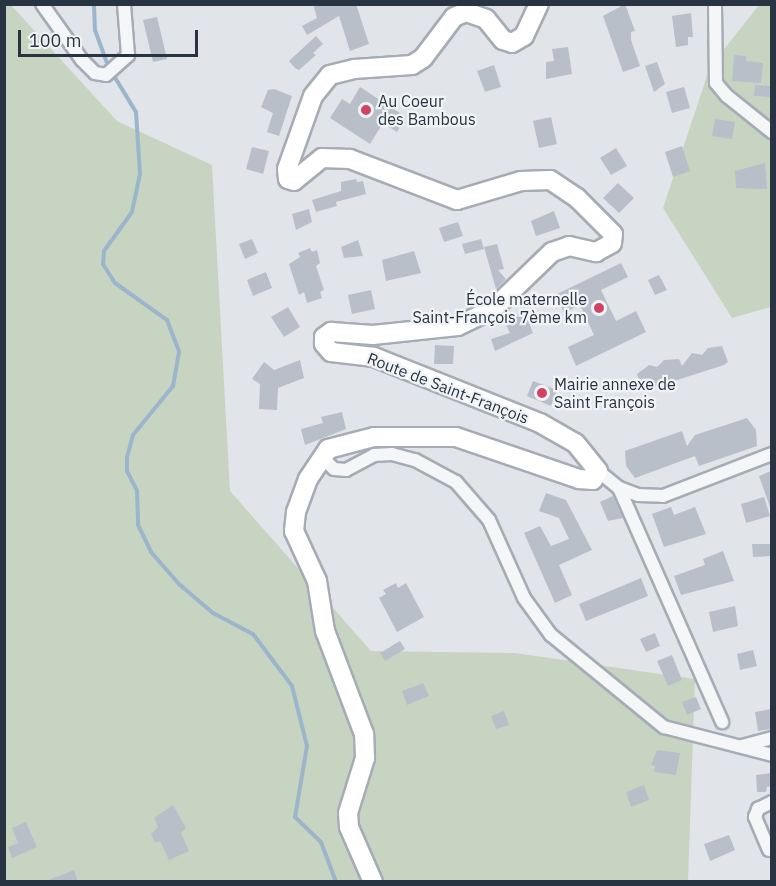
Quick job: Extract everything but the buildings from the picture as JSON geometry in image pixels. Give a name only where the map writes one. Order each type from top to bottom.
[{"type":"main road","name":"Route de Saint-François","points":[[539,4],[524,36],[512,43],[503,40],[486,19],[465,12],[454,17],[423,58],[412,65],[354,69],[330,75],[313,96],[287,176],[299,180],[322,158],[331,156],[368,164],[441,197],[457,200],[521,181],[550,180],[611,229],[614,238],[603,250],[589,252],[568,246],[552,252],[510,294],[475,320],[442,329],[372,335],[331,332],[324,337],[324,344],[331,352],[393,364],[540,423],[575,443],[598,471]]},
{"type":"main road","points":[[373,882],[349,827],[348,813],[365,758],[364,734],[326,631],[317,581],[294,531],[298,504],[321,456],[354,439],[435,435],[477,443],[579,479],[592,480],[598,471]]},
{"type":"street","points":[[42,4],[82,60],[95,74],[111,72],[128,55],[124,4]]},
{"type":"street","points":[[715,4],[716,83],[726,96],[771,132]]},
{"type":"street","points":[[321,456],[334,469],[346,470],[374,455],[392,454],[415,460],[456,482],[489,520],[524,598],[551,635],[664,728],[771,755]]},
{"type":"street","points":[[598,471],[619,488],[638,495],[663,496],[771,454]]},
{"type":"street","points":[[619,488],[722,722]]},
{"type":"street","points":[[741,746],[771,738]]},
{"type":"street","points":[[769,850],[755,817],[758,809],[771,802]]},
{"type":"green space","points":[[10,4],[117,121],[212,165],[230,491],[371,651],[515,653],[695,679],[688,881],[5,882],[4,5]]},
{"type":"green space","points":[[759,5],[771,5],[771,307],[732,318],[663,208],[710,67]]},
{"type":"waterway","points":[[94,4],[95,30],[108,66],[136,112],[140,174],[132,212],[104,251],[103,264],[115,283],[167,320],[179,352],[173,386],[133,435],[127,457],[127,471],[137,491],[138,525],[151,552],[179,584],[213,613],[253,634],[292,686],[307,746],[295,817],[321,842],[336,882]]},
{"type":"place","name":"Au Coeur des Bambous","points":[[366,110]]},
{"type":"place","name":"École maternelle Saint-François 7ème km","points":[[599,308]]},
{"type":"place","name":"Mairie annexe de Saint François","points":[[542,393]]}]
